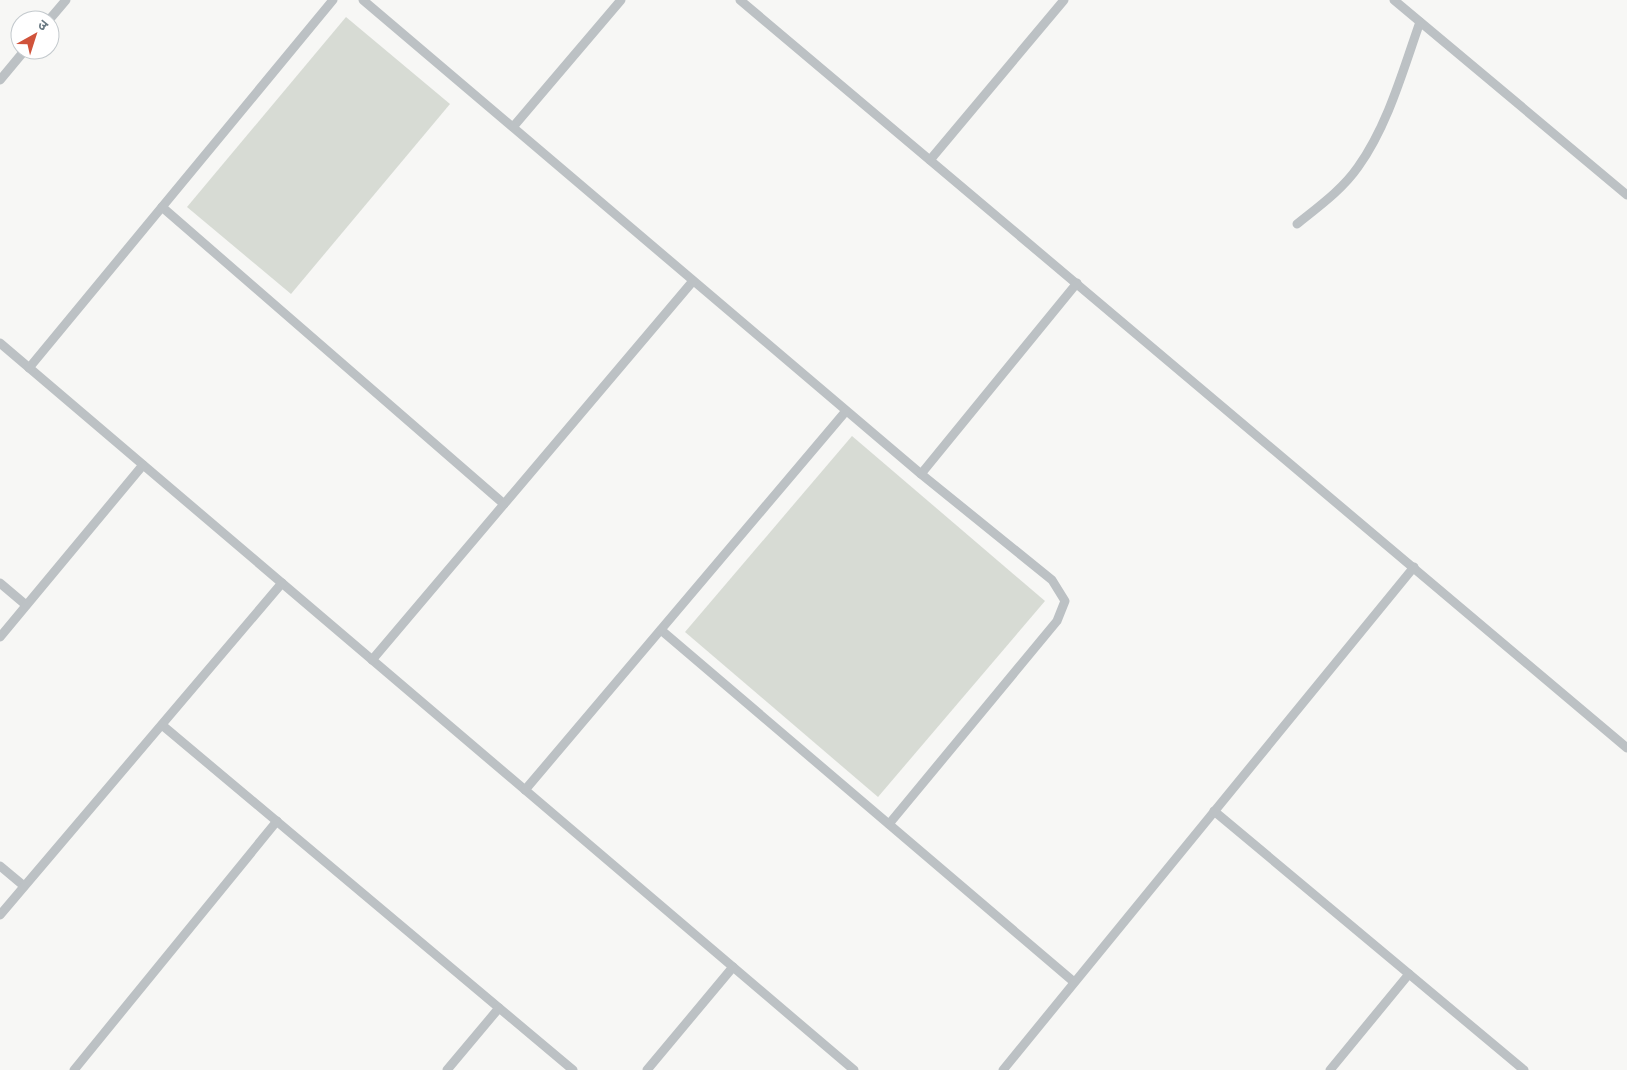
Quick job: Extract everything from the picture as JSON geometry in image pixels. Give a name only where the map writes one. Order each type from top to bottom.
[{"type":"street","points":[[58,10],[66,0]]},
{"type":"street","points":[[29,368],[333,0]]},
{"type":"street","points":[[363,0],[846,411],[1052,580],[1065,601],[1057,621],[889,824]]},
{"type":"street","points":[[513,127],[621,0]]},
{"type":"street","points":[[740,0],[1627,748]]},
{"type":"street","points":[[930,160],[1064,0]]},
{"type":"street","points":[[1398,1],[1420,22],[1627,195]]},
{"type":"street","points":[[1296,224],[1332,196],[1358,167],[1376,135],[1420,22]]},
{"type":"street","points":[[0,80],[17,60]]},
{"type":"street","points":[[162,207],[504,504]]},
{"type":"street","points":[[372,660],[693,281]]},
{"type":"street","points":[[921,474],[1077,283]]},
{"type":"street","points":[[0,343],[854,1070]]},
{"type":"street","points":[[526,790],[846,411]]},
{"type":"street","points":[[0,638],[143,465]]},
{"type":"street","points":[[1002,1070],[1414,567]]},
{"type":"street","points":[[0,583],[26,605]]},
{"type":"street","points":[[0,915],[282,583]]},
{"type":"street","points":[[661,630],[1074,982]]},
{"type":"street","points":[[162,725],[573,1070]]},
{"type":"street","points":[[1214,811],[1524,1070]]},
{"type":"street","points":[[74,1070],[277,821]]},
{"type":"street","points":[[0,866],[24,886]]},
{"type":"street","points":[[647,1070],[733,967]]},
{"type":"street","points":[[1330,1070],[1409,974]]},
{"type":"street","points":[[447,1070],[499,1008]]},
{"type":"shaded area","points":[[346,17],[450,104],[291,294],[187,207]]},
{"type":"shaded area","points":[[852,436],[1045,601],[878,797],[685,632]]}]
